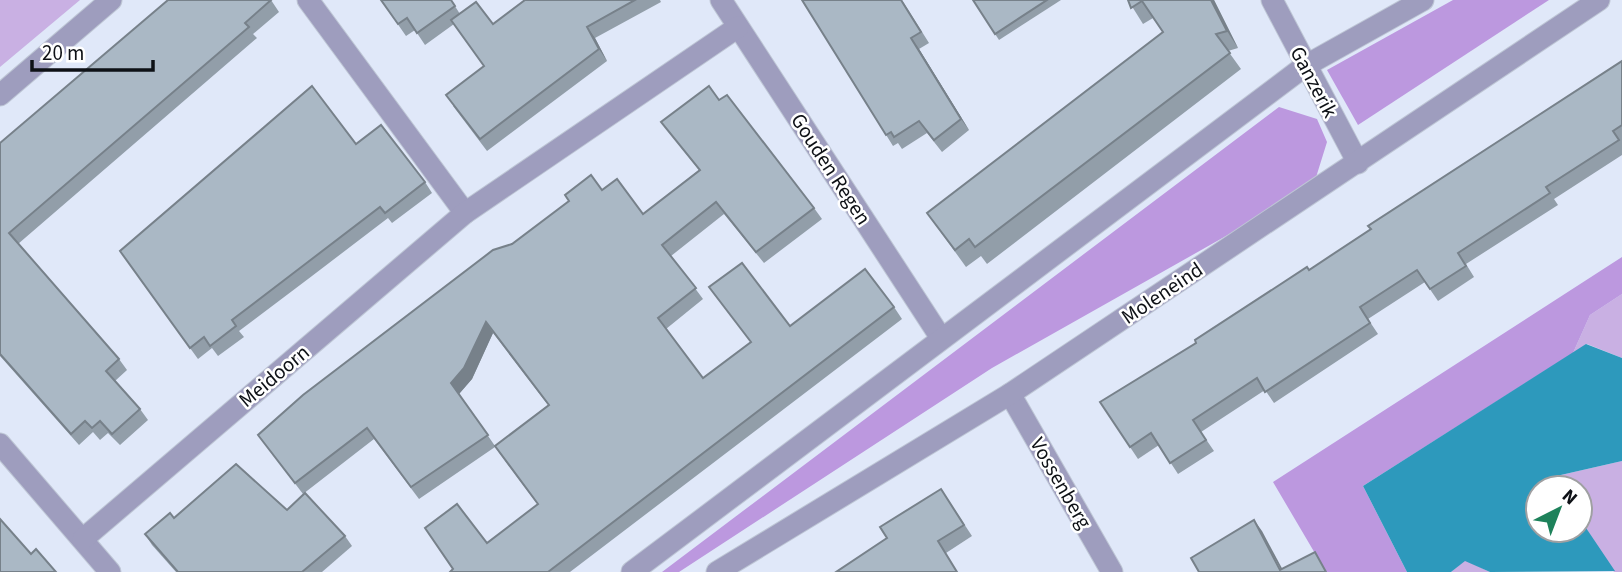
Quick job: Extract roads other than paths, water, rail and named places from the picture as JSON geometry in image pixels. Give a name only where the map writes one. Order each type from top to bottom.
[{"type":"street","points":[[0,95],[111,0]]},
{"type":"street","points":[[308,0],[465,213]]},
{"type":"street","name":"Gouden Regen","points":[[721,0],[941,338]]},
{"type":"street","name":"Ganzerik","points":[[1272,0],[1358,163]]},
{"type":"street","points":[[632,572],[1305,66],[1423,0]]},
{"type":"street","name":"Moleneind","points":[[717,572],[1010,394],[1599,0]]},
{"type":"street","name":"Meidoorn","points":[[83,539],[465,213],[738,27]]},
{"type":"street","name":"Vossenberg","points":[[1010,394],[1112,572]]},
{"type":"street","points":[[0,444],[110,572]]},
{"type":"water","points":[[1586,344],[1622,358],[1622,461],[1565,474],[1524,474],[1524,544],[1594,544],[1594,540],[1615,571],[1490,572],[1465,561],[1451,572],[1407,572],[1363,486]]}]
